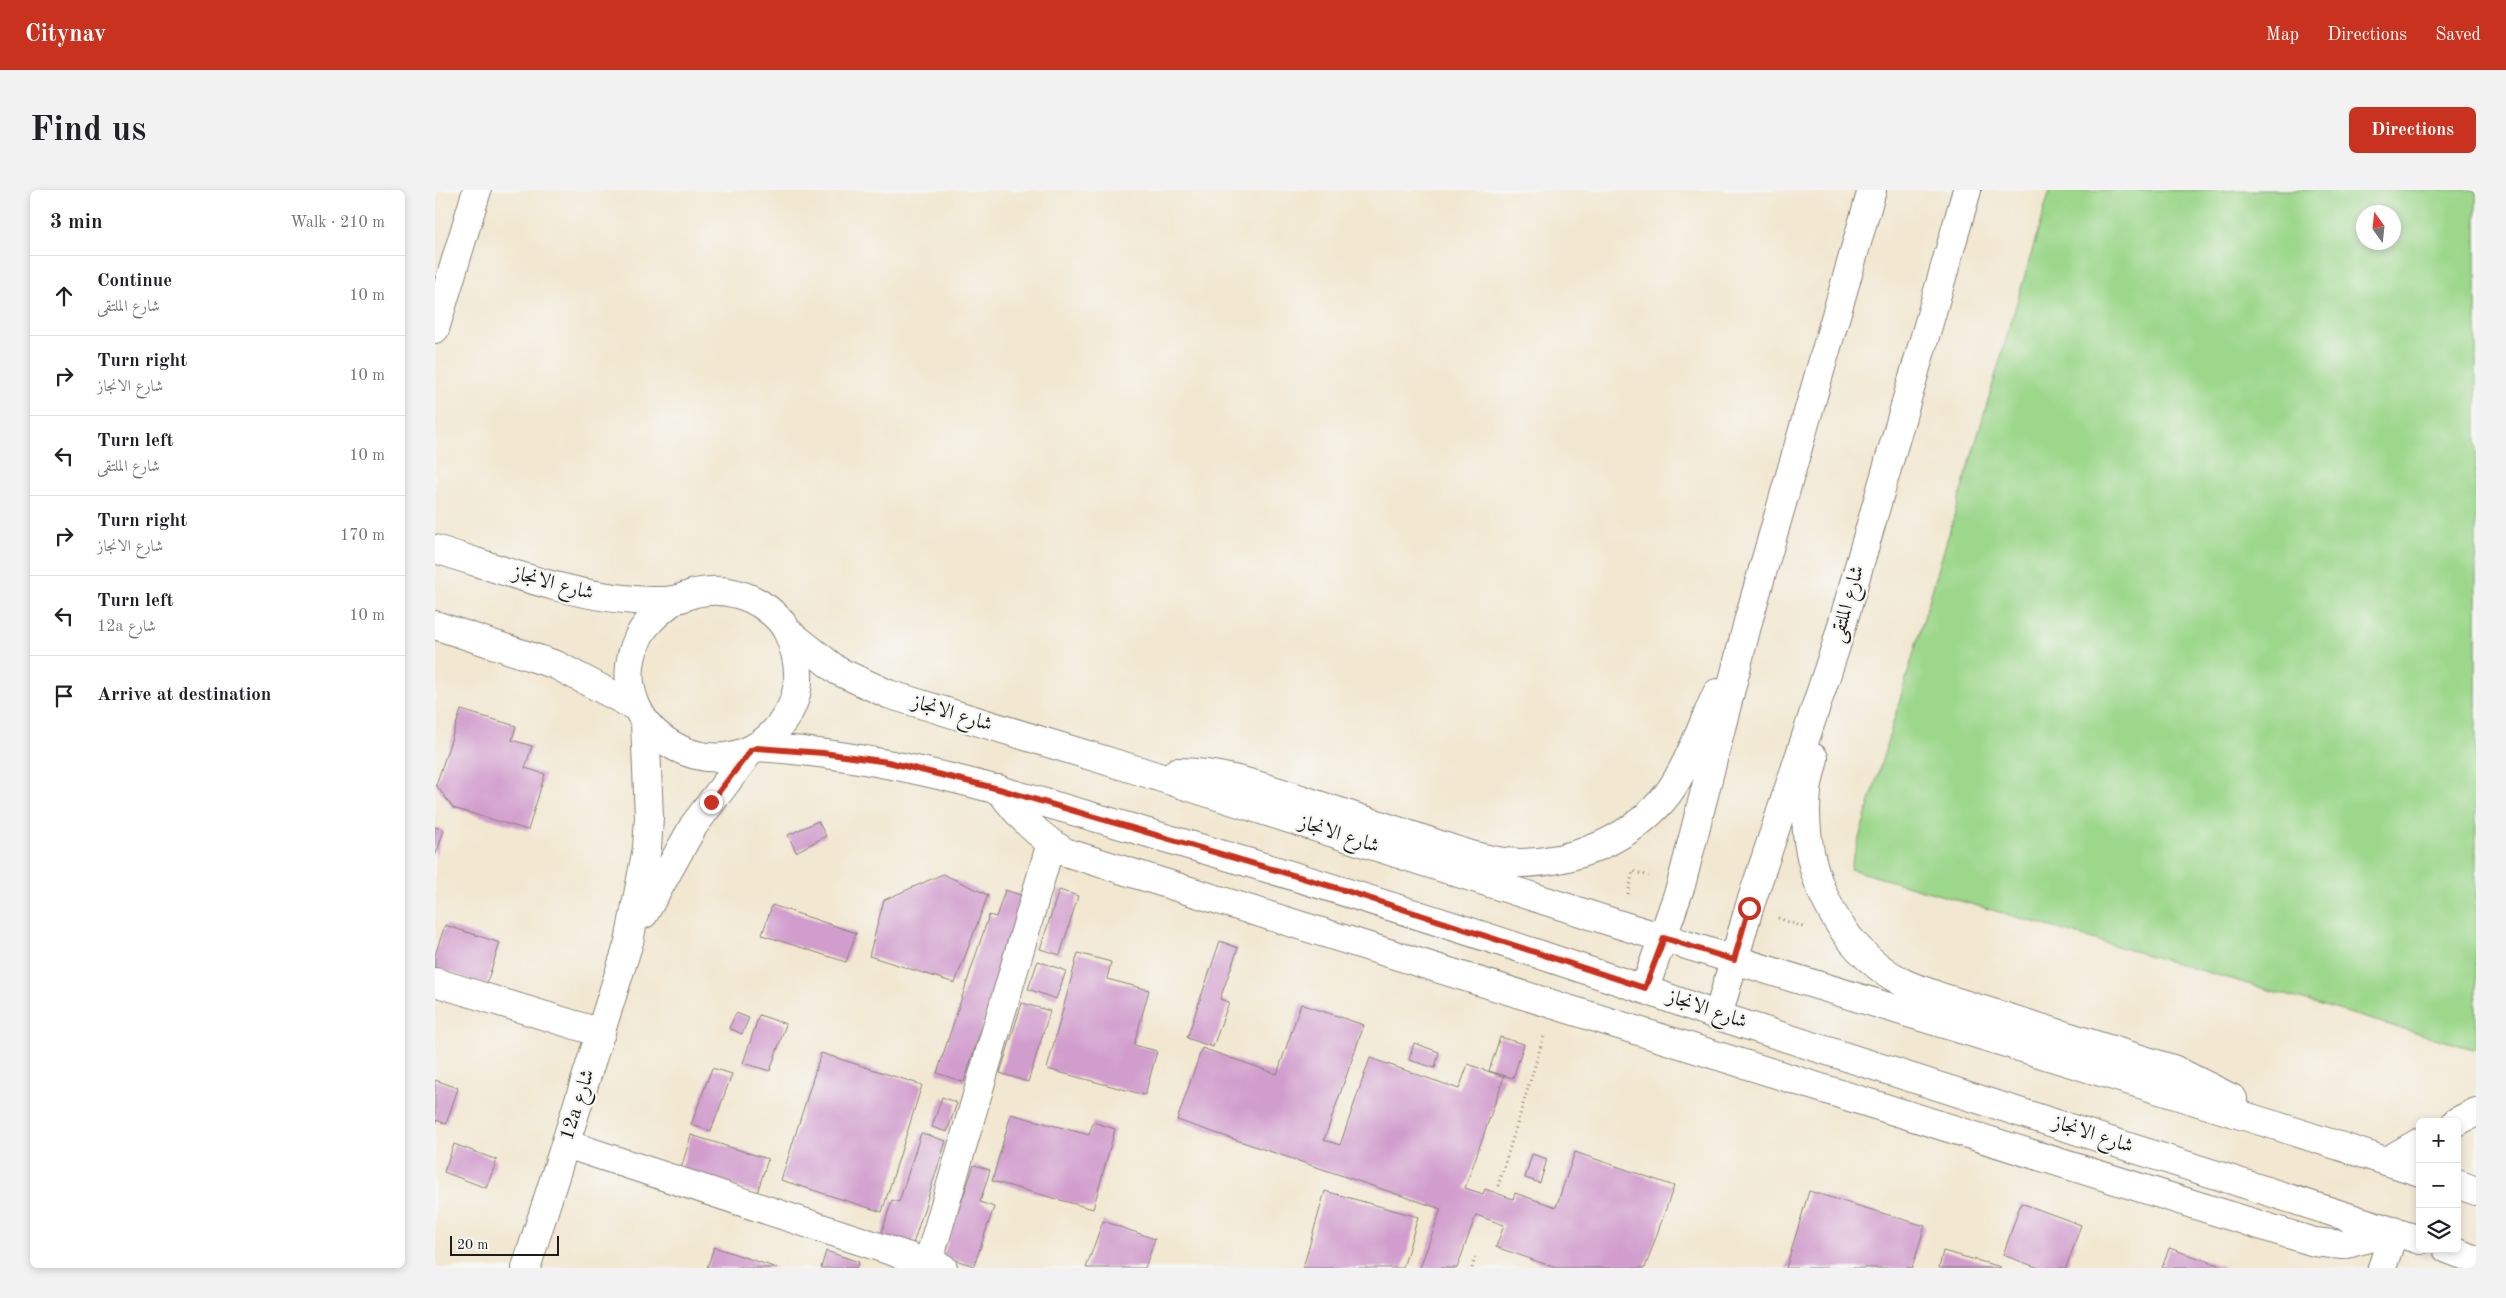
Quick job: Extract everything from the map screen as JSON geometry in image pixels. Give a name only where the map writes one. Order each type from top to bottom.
[{"type":"street","points":[[435,329],[477,190]]},
{"type":"street","points":[[1645,988],[1664,938],[1681,884],[1749,618],[1872,190]]},
{"type":"street","name":"شارع الملتقى","points":[[1718,1016],[1734,960],[1836,646],[1967,190]]},
{"type":"street","name":"شارع الانجاز","points":[[438,546],[570,592],[640,601],[675,600]]},
{"type":"street","points":[[435,625],[557,665],[641,714],[666,743],[693,756],[722,758],[754,749],[777,731],[792,708],[799,682],[797,656],[787,631],[774,614],[757,602],[737,593],[716,590],[695,593],[675,600],[655,615],[640,635],[631,658],[631,683],[641,714]]},
{"type":"street","points":[[1140,771],[1195,772],[1249,782],[1479,857],[1519,863],[1559,859],[1598,847],[1633,827],[1663,800],[1687,759],[1749,618]]},
{"type":"street","name":"شارع الانجاز","points":[[787,631],[838,670],[871,687],[1734,960],[2277,1126],[2416,1171]]},
{"type":"street","points":[[1836,646],[1807,791],[1807,829],[1813,866],[1822,893],[1845,934],[1871,961],[1902,982],[1947,999],[2173,1069],[2221,1092],[2277,1126]]},
{"type":"street","name":"12a شارع","points":[[526,1268],[629,942],[647,848],[649,817],[641,714]]},
{"type":"street","name":"شارع الانجاز","points":[[754,749],[823,753],[888,762],[999,789],[1347,891],[1645,988],[1718,1016],[2416,1239]]},
{"type":"street","name":"12a شارع","points":[[629,942],[688,833],[754,749]]},
{"type":"street","points":[[999,789],[1017,814],[1051,843],[1065,852],[2313,1242],[2343,1245],[2395,1231]]},
{"type":"street","points":[[566,1144],[935,1266],[1051,843]]},
{"type":"street","points":[[435,982],[601,1033]]},
{"type":"street","points":[[2461,1120],[2476,1112]]},
{"type":"street","points":[[2387,1161],[2416,1144]]},
{"type":"street","points":[[2461,1185],[2476,1190]]},
{"type":"street","points":[[2382,1268],[2395,1231]]},
{"type":"street","points":[[2458,1253],[2476,1260]]},
{"type":"path","points":[[1498,1186],[1553,1004]]},
{"type":"path","points":[[1472,1268],[1475,1257]]},
{"type":"green space","points":[[2050,190],[2476,190],[2476,1050],[1850,869]]},
{"type":"building","points":[[461,710],[516,726],[512,740],[532,746],[525,768],[545,774],[528,830],[453,808],[436,785]]},
{"type":"building","points":[[818,821],[826,836],[796,852],[788,835]]},
{"type":"building","points":[[435,827],[444,830],[435,857]]},
{"type":"building","points":[[943,874],[988,895],[955,983],[869,956],[884,900]]},
{"type":"building","points":[[1005,890],[1024,896],[964,1082],[937,1073],[989,915],[996,917]]},
{"type":"building","points":[[1059,890],[1078,896],[1060,955],[1040,949]]},
{"type":"building","points":[[772,905],[856,933],[846,962],[762,935]]},
{"type":"building","points":[[445,925],[500,943],[486,985],[435,967],[435,955]]},
{"type":"building","points":[[1220,941],[1238,948],[1220,999],[1229,1002],[1213,1047],[1187,1038]]},
{"type":"building","points":[[1078,953],[1111,962],[1107,979],[1149,990],[1134,1045],[1157,1051],[1145,1095],[1047,1069]]},
{"type":"building","points":[[1038,961],[1066,971],[1056,999],[1028,989]]},
{"type":"building","points":[[1022,1003],[1050,1011],[1028,1082],[1000,1073]]},
{"type":"building","points":[[1301,1004],[1364,1025],[1324,1140],[1340,1145],[1370,1058],[1459,1089],[1468,1064],[1504,1077],[1465,1188],[1483,1194],[1485,1189],[1513,1199],[1515,1193],[1556,1207],[1575,1152],[1674,1186],[1645,1268],[1556,1268],[1496,1247],[1504,1225],[1476,1215],[1457,1268],[1420,1268],[1441,1209],[1177,1120],[1202,1048],[1277,1074]]},
{"type":"building","points":[[736,1013],[749,1018],[742,1034],[729,1028]]},
{"type":"building","points":[[759,1015],[786,1024],[770,1071],[743,1063]]},
{"type":"building","points":[[1500,1037],[1524,1044],[1513,1078],[1489,1071]]},
{"type":"building","points":[[1414,1043],[1439,1052],[1435,1068],[1409,1060]]},
{"type":"building","points":[[821,1053],[922,1085],[882,1212],[781,1180]]},
{"type":"building","points":[[712,1068],[732,1074],[711,1131],[691,1125]]},
{"type":"building","points":[[435,1080],[458,1088],[446,1124],[437,1120],[435,1124]]},
{"type":"building","points":[[942,1097],[957,1103],[947,1132],[932,1127]]},
{"type":"building","points":[[1011,1114],[1089,1135],[1093,1122],[1115,1129],[1093,1209],[992,1181]]},
{"type":"building","points":[[921,1133],[946,1141],[912,1247],[880,1238],[892,1200],[899,1202]]},
{"type":"building","points":[[691,1135],[768,1159],[757,1193],[681,1169]]},
{"type":"building","points":[[454,1144],[497,1160],[486,1188],[444,1172]]},
{"type":"building","points":[[1532,1154],[1547,1159],[1540,1183],[1525,1178]]},
{"type":"building","points":[[974,1165],[990,1170],[980,1202],[994,1207],[974,1266],[943,1256]]},
{"type":"building","points":[[1325,1191],[1418,1217],[1403,1268],[1303,1268]]},
{"type":"building","points":[[1809,1191],[1925,1226],[1912,1268],[1786,1268]]},
{"type":"building","points":[[2021,1203],[2081,1225],[2066,1268],[2039,1268],[2003,1255]]},
{"type":"building","points":[[1103,1221],[1155,1239],[1145,1268],[1086,1268]]},
{"type":"building","points":[[714,1247],[777,1268],[707,1268]]},
{"type":"building","points":[[2169,1248],[2227,1268],[2162,1268]]},
{"type":"building","points":[[826,1251],[859,1262],[856,1268],[821,1268]]},
{"type":"building","points":[[1943,1251],[2001,1267],[2001,1268],[1939,1268]]},
{"type":"route","points":[[711,802],[751,750],[757,748],[789,749],[888,762],[999,789],[1347,891],[1645,988],[1664,938],[1734,960],[1749,908]]}]
